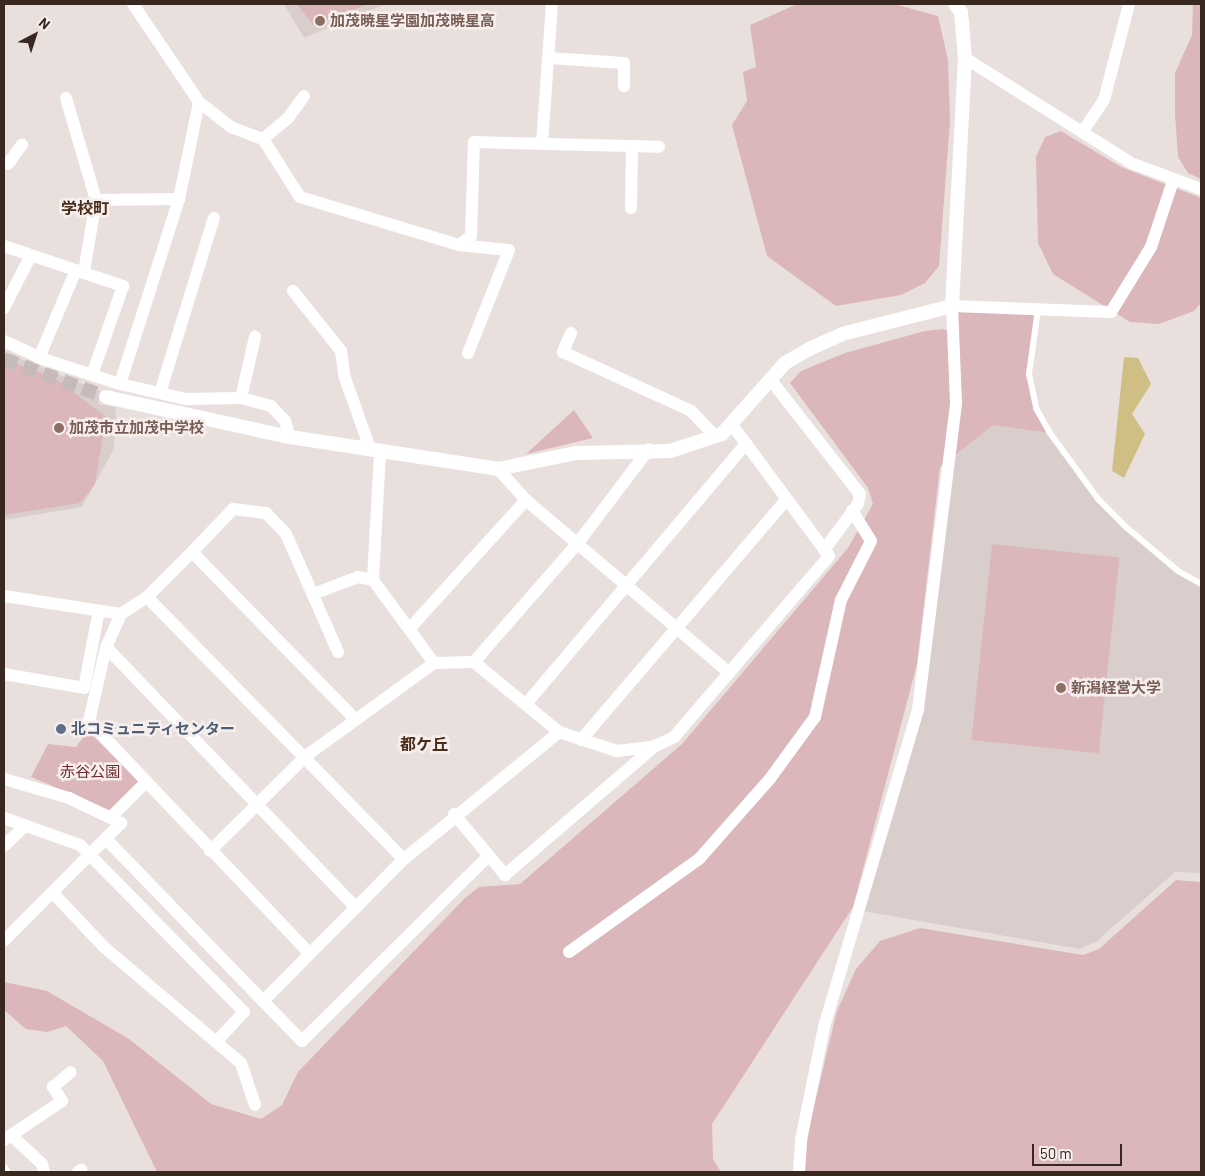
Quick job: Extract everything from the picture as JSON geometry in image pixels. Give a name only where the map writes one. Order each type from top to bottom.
[{"type":"street","points":[[133,4],[199,102],[231,127],[263,140],[300,196],[459,244],[509,250],[468,352]]},
{"type":"street","points":[[542,143],[552,4]]},
{"type":"street","points":[[799,1172],[801,1140],[824,1027],[918,709],[956,402],[952,306],[965,58],[961,12],[955,4]]},
{"type":"street","points":[[1083,131],[1104,100],[1129,4]]},
{"type":"street","points":[[549,58],[624,63],[624,86]]},
{"type":"street","points":[[965,58],[1083,131],[1130,163],[1172,181],[1201,189]]},
{"type":"street","points":[[263,140],[288,118],[304,96]]},
{"type":"street","points":[[39,358],[80,271],[96,200],[66,98]]},
{"type":"street","points":[[120,384],[179,199],[199,102]]},
{"type":"street","points":[[459,244],[471,236],[474,142],[659,147]]},
{"type":"street","points":[[4,162],[8,164],[22,145]]},
{"type":"street","points":[[631,208],[632,147]]},
{"type":"street","points":[[106,397],[290,437],[376,452],[498,469],[576,453],[649,449],[670,451],[716,437],[732,425],[785,363],[842,334],[952,306],[1111,312],[1151,247],[1172,181]]},
{"type":"street","points":[[96,200],[179,199]]},
{"type":"street","points":[[160,393],[214,218]]},
{"type":"street","points":[[4,246],[122,286],[92,375]]},
{"type":"street","points":[[4,308],[31,255]]},
{"type":"street","points":[[293,291],[331,334],[340,351],[345,378],[376,452],[373,580],[434,663]]},
{"type":"street","points":[[571,333],[563,352],[691,410],[716,437]]},
{"type":"street","points":[[241,398],[255,337]]},
{"type":"street","points":[[4,341],[39,358],[120,384],[186,399],[241,398],[271,406],[286,421],[290,437]]},
{"type":"street","points":[[770,379],[860,494],[852,510],[824,550]]},
{"type":"street","points":[[454,814],[505,875],[655,746],[674,737],[829,556],[732,425]]},
{"type":"street","points":[[526,704],[746,444]]},
{"type":"street","points":[[474,662],[578,544],[649,449]]},
{"type":"street","points":[[498,469],[526,500],[729,673]]},
{"type":"street","points":[[581,740],[787,499]]},
{"type":"street","points":[[410,628],[526,500]]},
{"type":"street","points":[[308,953],[145,783],[89,721],[106,647],[121,614],[147,597],[233,509],[266,513],[286,534],[338,652]]},
{"type":"street","points":[[569,952],[699,859],[769,780],[815,717],[838,609],[871,541],[852,510]]},
{"type":"street","points":[[192,552],[353,717]]},
{"type":"street","points":[[313,594],[358,577],[373,580]]},
{"type":"street","points":[[4,596],[121,614]]},
{"type":"street","points":[[147,597],[306,756],[404,859]]},
{"type":"street","points":[[4,674],[84,688],[99,610]]},
{"type":"street","points":[[106,647],[254,804],[356,908]]},
{"type":"street","points":[[210,851],[254,804],[306,756],[353,717],[434,663],[474,662],[558,732],[617,751],[655,746]]},
{"type":"street","points":[[263,1001],[308,953],[404,859],[454,814],[558,732]]},
{"type":"street","points":[[4,779],[42,788],[113,815],[122,823],[4,942]]},
{"type":"street","points":[[113,815],[145,783]]},
{"type":"street","points":[[4,818],[80,845],[91,854],[244,1012],[216,1042]]},
{"type":"street","points":[[4,846],[25,826]]},
{"type":"street","points":[[107,840],[302,1041],[488,856]]},
{"type":"street","points":[[53,892],[104,947],[241,1063],[255,1106]]},
{"type":"street","points":[[44,1172],[42,1164],[8,1138],[62,1101],[53,1086],[71,1072]]},
{"type":"lane","points":[[1038,309],[1029,374],[1036,408],[1050,433],[1098,499],[1126,527],[1178,571],[1201,584]]},
{"type":"shaded area","name":"加茂暁星学園加茂暁星高","points":[[284,4],[386,4],[304,38]]},
{"type":"shaded area","name":"加茂市立加茂中学校","points":[[4,352],[100,391],[98,404],[116,407],[114,449],[82,507],[4,520]]},
{"type":"shaded area","points":[[1124,357],[1138,358],[1151,384],[1132,414],[1145,434],[1124,478],[1112,471]]},
{"type":"shaded area","name":"新潟経営大学","points":[[954,419],[1050,433],[1098,499],[1178,571],[1201,584],[1201,873],[1175,872],[1097,941],[1080,949],[862,911],[918,709]]},
{"type":"green space","points":[[297,4],[368,4],[313,25]]},
{"type":"green space","points":[[797,4],[894,4],[938,16],[948,60],[950,121],[939,266],[925,283],[901,295],[836,306],[767,256],[732,125],[747,101],[743,72],[756,67],[750,25]]},
{"type":"green space","points":[[1193,4],[1201,4],[1201,179],[1188,173],[1178,157],[1175,114],[1175,73],[1192,35]]},
{"type":"green space","points":[[1061,131],[1121,167],[1201,198],[1201,303],[1194,311],[1159,324],[1130,322],[1053,274],[1038,243],[1036,157],[1045,137]]},
{"type":"green space","points":[[952,306],[1038,309],[1029,374],[1036,408],[1050,433],[993,425],[940,467],[917,664],[853,907],[712,1124],[713,1159],[721,1172],[157,1172],[103,1061],[66,1026],[47,1032],[26,1029],[4,1010],[4,982],[47,991],[129,1039],[211,1104],[261,1119],[282,1105],[298,1072],[464,899],[479,887],[520,884],[682,744],[848,548],[873,504],[868,488],[790,383],[801,371],[845,353],[925,331],[943,329],[953,333]]},
{"type":"green space","name":"加茂市立加茂中学校","points":[[4,359],[56,379],[106,417],[95,484],[80,503],[4,515]]},
{"type":"green space","points":[[574,410],[593,438],[526,454]]},
{"type":"green space","points":[[992,544],[1119,557],[1099,753],[971,740]]},
{"type":"green space","name":"赤谷公園","points":[[88,731],[140,783],[112,811],[31,777],[48,744],[76,747]]},
{"type":"green space","points":[[1176,880],[1201,882],[1201,1172],[798,1172],[837,1011],[856,969],[880,941],[920,928],[1083,955],[1099,949]]},
{"type":"tunnel","points":[[4,359],[106,397]]},
{"type":"place","name":"加茂暁星学園加茂暁星高","points":[[320,21]]},
{"type":"place","name":"加茂市立加茂中学校","points":[[59,428]]},
{"type":"place","name":"新潟経営大学","points":[[1061,688]]},
{"type":"place","name":"北コミュニティセンター","points":[[61,729]]},
{"type":"district","name":"学校町","points":[[85,208]]},
{"type":"district","name":"都ケ丘","points":[[424,744]]}]
